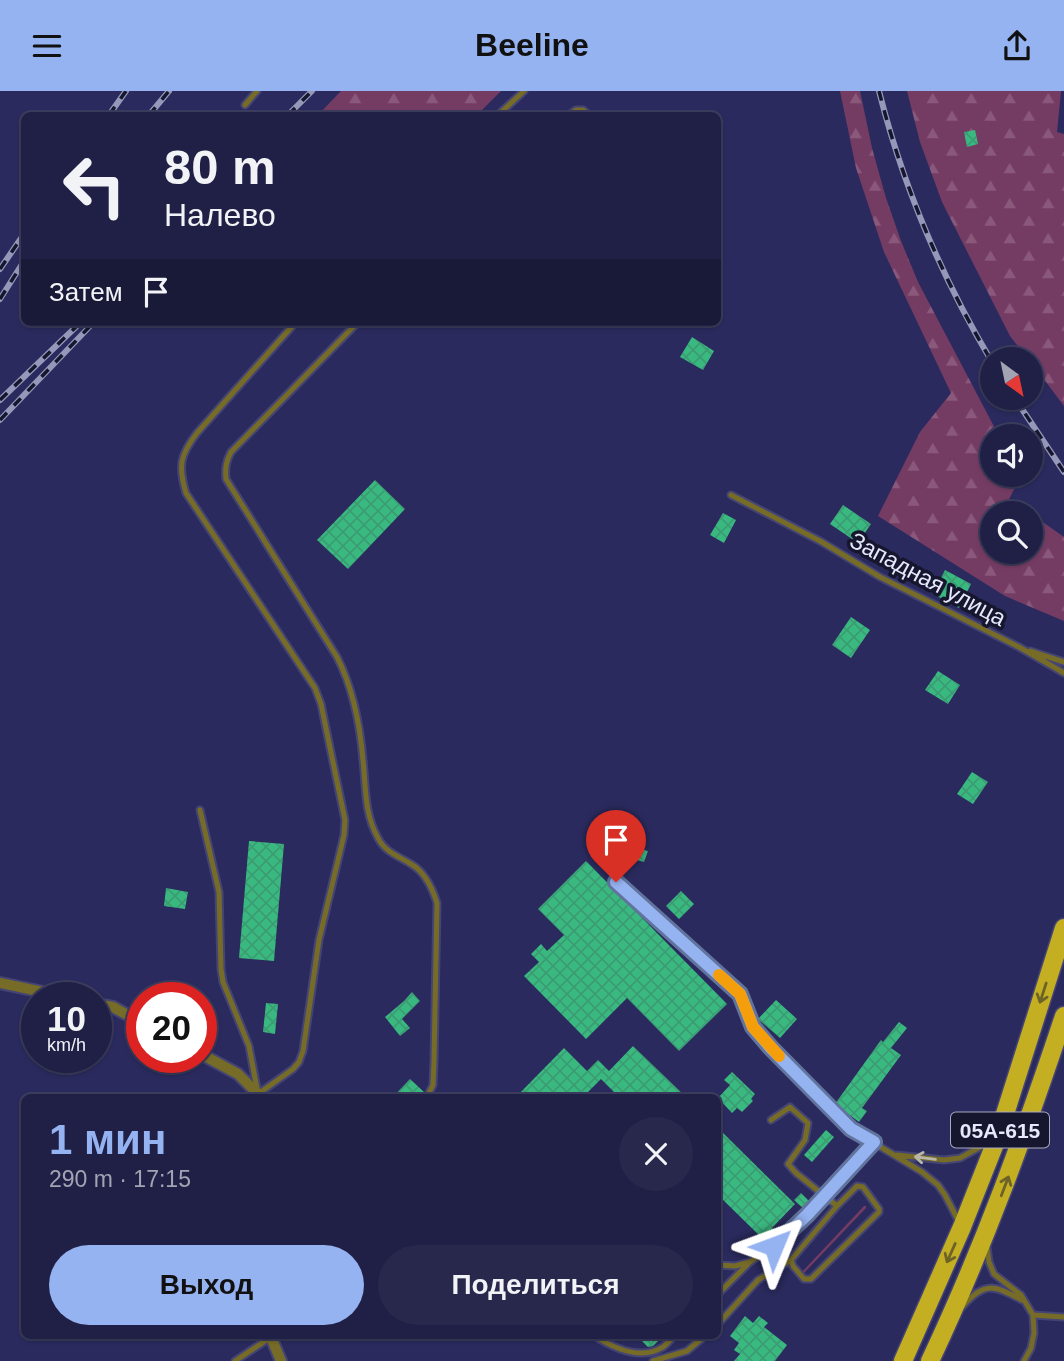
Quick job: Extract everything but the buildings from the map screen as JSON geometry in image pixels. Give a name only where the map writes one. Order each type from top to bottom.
[{"type":"highway","name":"05А-615","points":[[903,1361],[962,1227],[998,1136],[1064,928]]},
{"type":"highway","name":"05А-615","points":[[930,1361],[985,1237],[1033,1110],[1064,1016]]},
{"type":"highway","points":[[891,1361],[918,1325]]},
{"type":"street","points":[[0,983],[21,987]]},
{"type":"street","points":[[217,1063],[238,1074],[256,1094]]},
{"type":"street","points":[[271,1339],[281,1361]]},
{"type":"lane","points":[[245,105],[257,91]]},
{"type":"lane","points":[[501,112],[524,91]]},
{"type":"lane","points":[[261,1094],[293,1069],[303,1051],[319,940],[344,835],[345,820],[321,704],[315,688],[186,493],[180,473],[181,460],[187,446],[292,326]]},
{"type":"lane","points":[[354,326],[231,453],[226,460],[225,470],[226,479],[347,677],[363,760],[366,807],[378,839],[386,850],[413,865],[425,877],[434,893],[437,903],[434,1062],[433,1086],[429,1094]]},
{"type":"lane","name":"Западная улица","points":[[731,495],[1064,673]]},
{"type":"lane","name":"Западная улица","points":[[1019,647],[1064,662]]},
{"type":"lane","points":[[200,810],[219,892],[223,982],[249,1046],[258,1094]]},
{"type":"lane","points":[[616,882],[740,994],[753,1027],[851,1129],[922,1172],[938,1185],[962,1227]]},
{"type":"lane","points":[[771,1120],[790,1107],[808,1123],[805,1140],[788,1164],[836,1206]]},
{"type":"lane","points":[[894,1154],[944,1160],[960,1158],[998,1136]]},
{"type":"lane","points":[[721,1291],[750,1262],[774,1246],[874,1142]]},
{"type":"lane","points":[[721,1321],[758,1280],[791,1260],[836,1206],[857,1186],[863,1187],[880,1209],[811,1279],[804,1279],[791,1260]]},
{"type":"lane","points":[[985,1237],[991,1269],[998,1278],[1017,1291],[1032,1315],[1034,1333],[1031,1349],[1024,1361]]},
{"type":"lane","points":[[721,1265],[735,1266],[750,1262]]},
{"type":"lane","points":[[948,1323],[971,1297],[986,1287],[1000,1289],[1024,1301]]},
{"type":"lane","points":[[1032,1315],[1064,1317]]},
{"type":"lane","points":[[234,1361],[266,1339]]},
{"type":"lane","points":[[601,1339],[629,1353],[646,1355],[661,1349],[671,1339]]},
{"type":"lane","points":[[653,1361],[687,1351],[701,1339]]},
{"type":"green space","points":[[341,91],[501,91],[480,112],[321,112]]},
{"type":"green space","points":[[840,91],[860,91],[872,148],[901,241],[918,282],[980,400],[980,410],[985,410],[993,424],[980,424],[980,487],[1015,487],[1009,499],[1012,501],[980,501],[980,564],[1043,564],[1043,522],[1064,537],[1064,621],[1005,596],[878,516],[920,432],[951,393],[884,252],[856,168]]},
{"type":"green space","points":[[907,91],[1061,91],[1057,132],[1064,134],[1064,406],[1043,378],[1043,347],[1019,347],[1010,336],[942,202],[920,142]]},
{"type":"green space","points":[[864,1206],[866,1208],[803,1274],[802,1272]]},
{"type":"railway","points":[[111,112],[126,91]]},
{"type":"railway","points":[[152,112],[169,91]]},
{"type":"railway","points":[[291,112],[312,91]]},
{"type":"railway","points":[[879,91],[900,162],[926,231],[984,347]]},
{"type":"railway","points":[[0,269],[21,238]]},
{"type":"railway","points":[[0,299],[21,266]]},
{"type":"railway","points":[[0,400],[77,326]]},
{"type":"railway","points":[[0,420],[90,326]]},
{"type":"railway","points":[[1023,410],[1064,472]]},
{"type":"slow traffic","points":[[719,975],[740,994],[753,1027],[779,1056]]},
{"type":"route","points":[[616,882],[740,994],[753,1027],[771,1048],[851,1129],[874,1142],[807,1215],[774,1246]]}]
